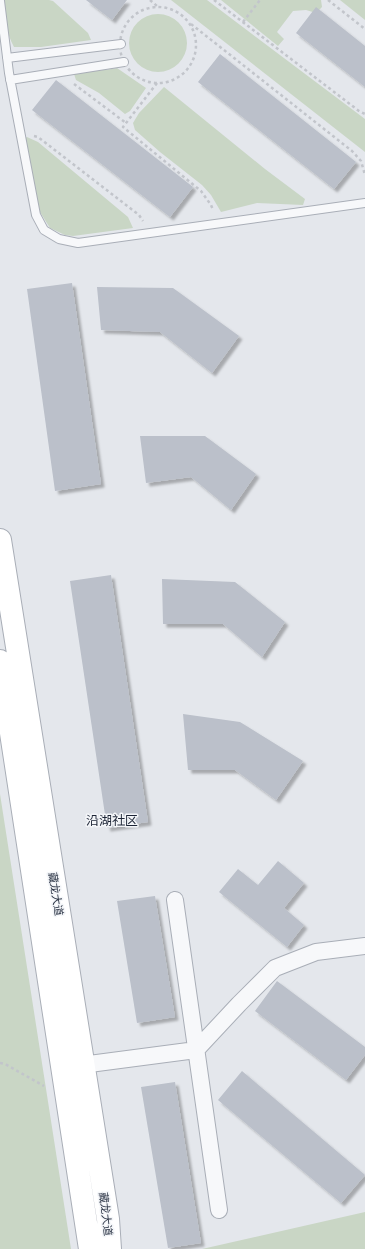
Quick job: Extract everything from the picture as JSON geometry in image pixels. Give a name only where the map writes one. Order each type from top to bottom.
[{"type":"main road","name":"藏龙大道","points":[[0,540],[73,1066],[66,1090],[90,1249]]},
{"type":"main road","name":"藏龙大道","points":[[0,661],[73,1066],[108,1218],[110,1249]]},
{"type":"street","points":[[175,900],[219,1210]]},
{"type":"street","points":[[73,1066],[196,1050],[275,968],[316,952],[365,946]]},
{"type":"lane","points":[[0,1],[9,77],[36,215],[44,230],[59,239],[78,242],[365,203]]},
{"type":"lane","points":[[7,58],[121,44]]},
{"type":"lane","points":[[0,75],[9,77],[58,72],[124,62]]},
{"type":"path","points":[[150,0],[158,6]]},
{"type":"path","points":[[214,0],[359,111],[365,114]]},
{"type":"path","points":[[243,22],[260,0]]},
{"type":"path","points":[[328,0],[365,29]]},
{"type":"path","points":[[158,6],[170,8],[182,14],[196,35],[197,48],[187,71],[176,79],[164,83],[151,82],[140,78],[130,70],[124,62],[121,44],[121,35],[126,24],[135,14],[146,8],[158,6]]},
{"type":"path","points":[[190,24],[352,151],[361,161],[365,175]]},
{"type":"path","points":[[58,72],[126,123]]},
{"type":"path","points":[[157,82],[123,127],[201,191],[211,205],[216,224]]},
{"type":"path","points":[[20,133],[28,133],[38,137],[139,214],[144,222],[146,233]]},
{"type":"path","points":[[0,1064],[5,1064],[51,1090],[66,1090]]},
{"type":"green space","points":[[4,0],[53,1],[88,33],[91,40],[41,47],[14,47],[11,42],[5,18]]},
{"type":"green space","points":[[171,0],[207,0],[365,119],[365,152]]},
{"type":"green space","points":[[221,0],[321,0],[322,7],[316,13],[306,10],[293,11],[277,32],[284,39],[278,46]]},
{"type":"green space","points":[[340,0],[365,0],[365,20]]},
{"type":"green space","points":[[152,14],[164,14],[179,22],[187,37],[187,49],[179,64],[164,72],[152,72],[137,64],[129,49],[129,37],[137,22]]},
{"type":"green space","points":[[117,68],[146,88],[130,111],[125,114],[99,93],[76,80],[74,74]]},
{"type":"green space","points":[[164,87],[265,169],[305,199],[303,205],[257,203],[221,212],[211,195],[202,185],[135,130],[133,123],[139,113]]},
{"type":"green space","points":[[27,137],[38,142],[128,217],[133,228],[73,236],[65,235],[50,228],[40,212],[25,138]]},
{"type":"green space","points":[[0,794],[71,1249],[0,1249]]},
{"type":"green space","points":[[365,1212],[365,1249],[202,1249]]},
{"type":"building","points":[[86,0],[127,0],[112,20]]},
{"type":"building","points":[[316,7],[365,46],[365,87],[296,33]]},
{"type":"building","points":[[220,54],[356,162],[334,189],[198,82]]},
{"type":"building","points":[[56,80],[193,187],[170,217],[32,110]]},
{"type":"building","points":[[72,283],[101,484],[55,491],[27,289]]},
{"type":"building","points":[[97,287],[173,288],[239,336],[212,373],[160,332],[101,330]]},
{"type":"building","points":[[140,436],[205,436],[256,474],[231,510],[191,477],[146,483]]},
{"type":"building","points":[[111,575],[148,822],[107,828],[70,581]]},
{"type":"building","points":[[162,579],[235,582],[285,622],[262,657],[223,624],[163,624]]},
{"type":"building","points":[[183,714],[240,722],[303,761],[276,800],[235,770],[188,770]]},
{"type":"building","points":[[278,861],[304,883],[284,908],[304,925],[287,947],[219,892],[238,869],[258,885]]},
{"type":"building","points":[[155,896],[175,1017],[137,1023],[117,901]]},
{"type":"building","points":[[277,981],[365,1047],[365,1055],[346,1080],[255,1011]]},
{"type":"building","points":[[242,1071],[365,1175],[341,1203],[218,1100]]},
{"type":"building","points":[[175,1082],[201,1243],[168,1248],[141,1087]]},
{"type":"district","name":"沿湖社区","points":[[112,820]]}]
